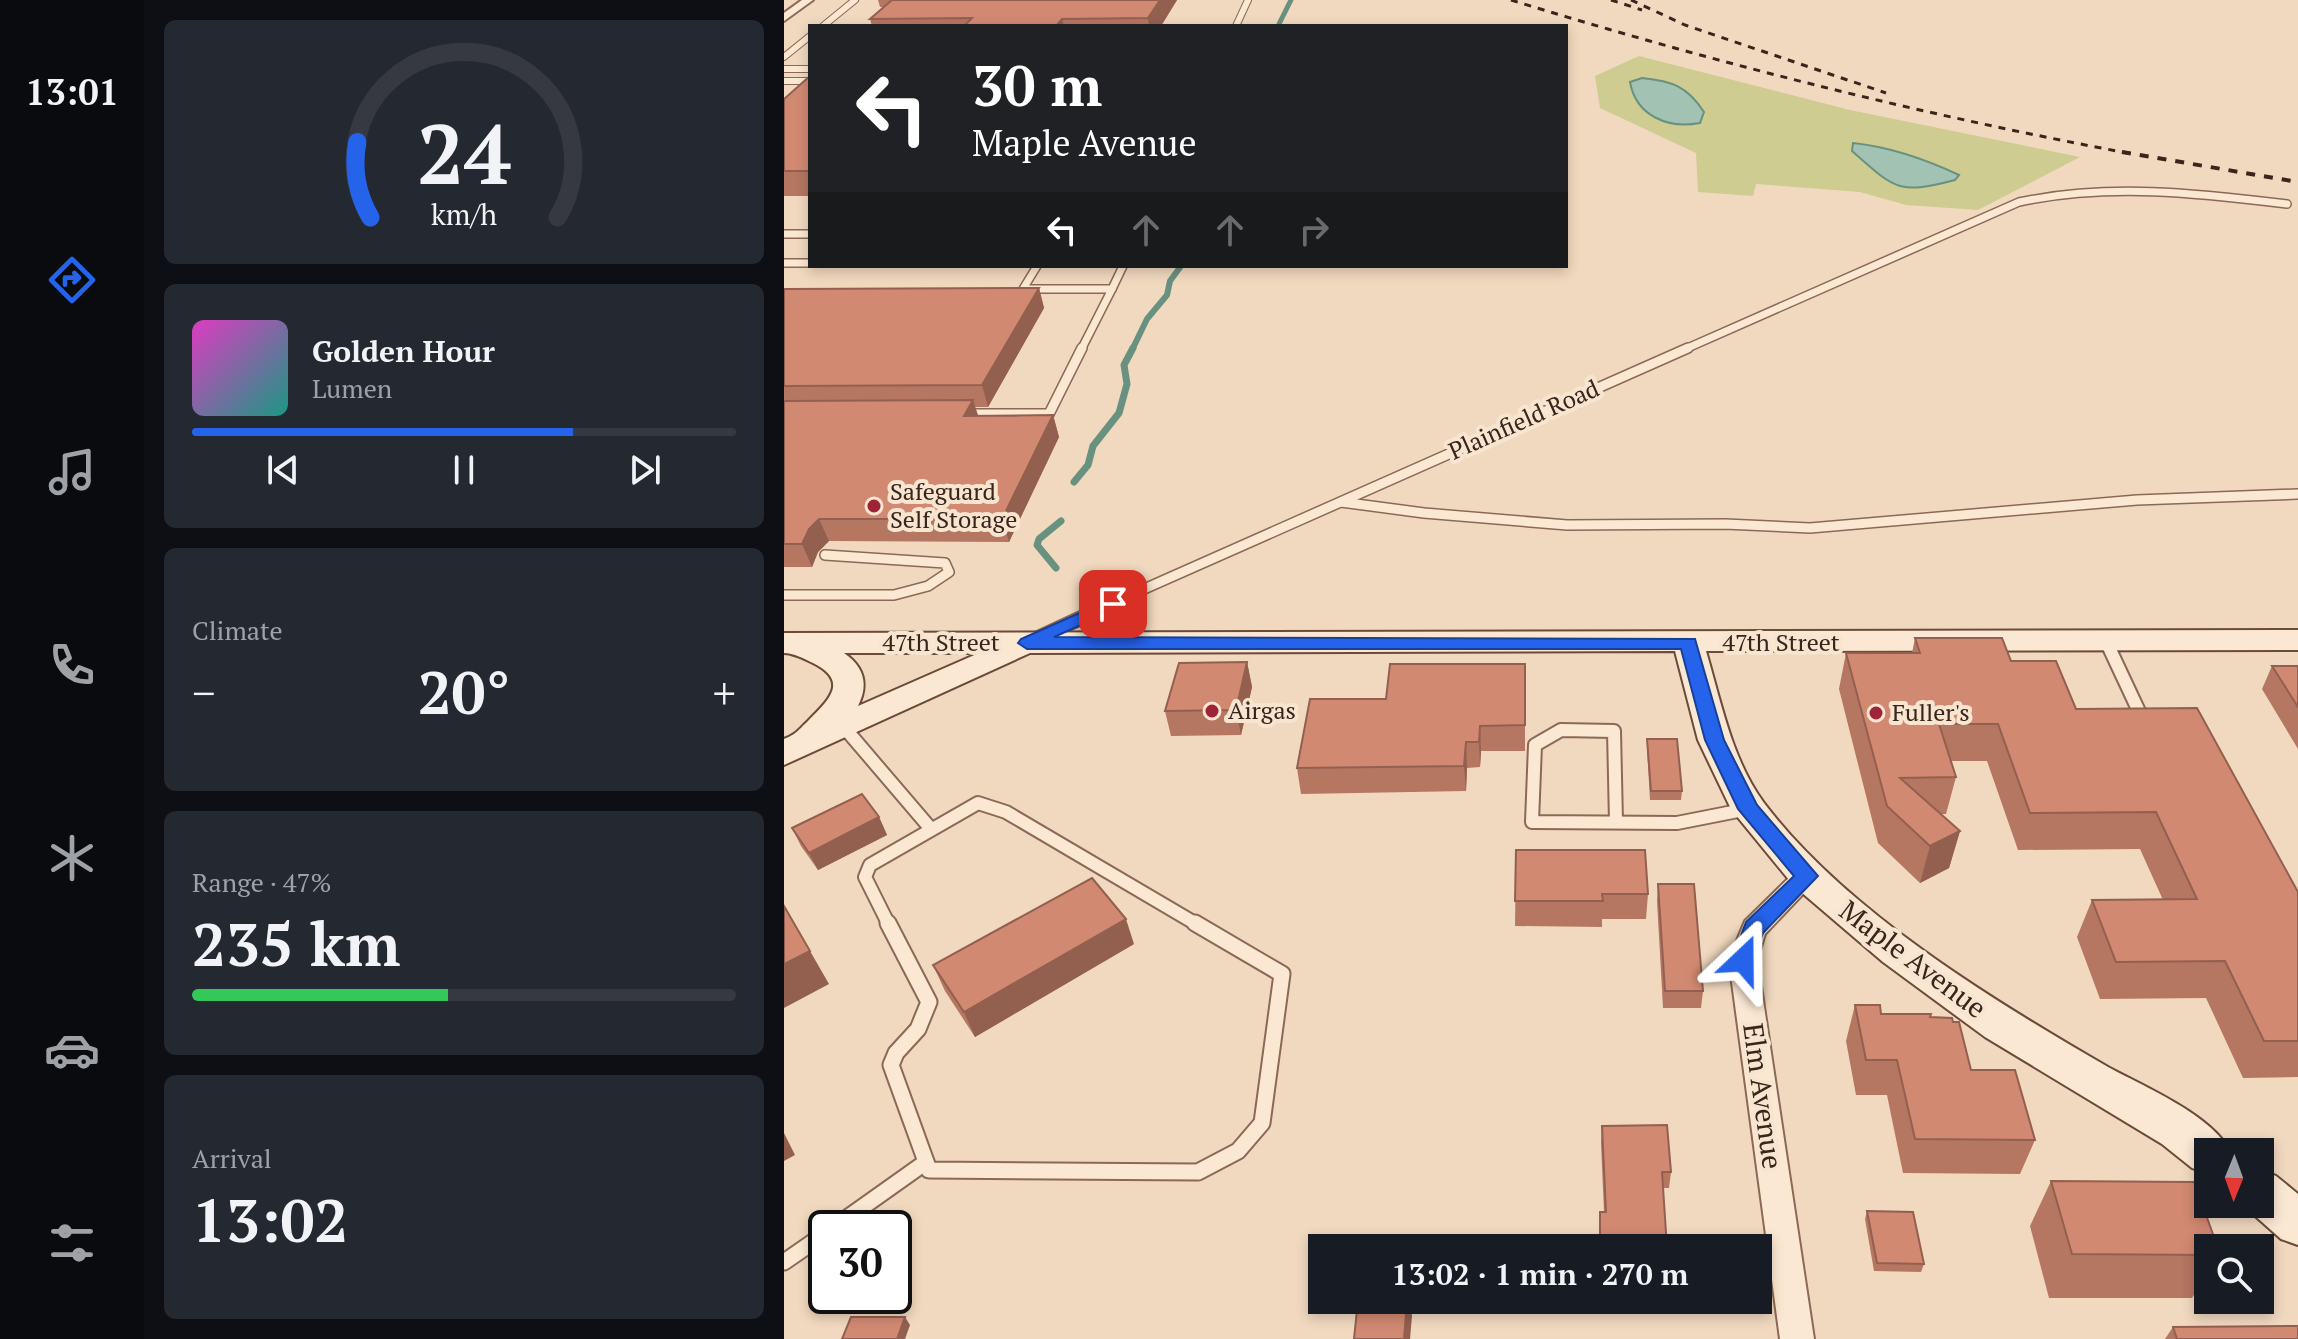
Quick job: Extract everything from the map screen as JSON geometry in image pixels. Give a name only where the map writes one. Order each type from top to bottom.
[{"type":"main road","name":"47th Street","points":[[784,643],[2298,640]]},
{"type":"main road","points":[[784,643],[823,653],[842,664],[851,677],[849,697],[831,720],[788,751]]},
{"type":"main road","name":"Plainfield Road","points":[[788,751],[1027,643]]},
{"type":"main road","name":"Maple Avenue","points":[[1688,643],[1715,740],[1749,809],[1807,876],[1897,951],[2000,1025],[2194,1142]]},
{"type":"main road","points":[[2274,1203],[2298,1223]]},
{"type":"street","points":[[784,18],[808,0]]},
{"type":"street","name":"Elm Avenue","points":[[1797,1339],[1743,960],[1754,929],[1807,876]]},
{"type":"lane","points":[[825,24],[855,0]]},
{"type":"lane","points":[[1237,24],[1248,0]]},
{"type":"lane","points":[[784,7],[798,7]]},
{"type":"lane","points":[[784,57],[808,38]]},
{"type":"lane","points":[[784,69],[808,69]]},
{"type":"lane","points":[[784,81],[808,81]]},
{"type":"lane","name":"Plainfield Road","points":[[1027,643],[2019,202],[2074,191],[2134,189],[2287,204]]},
{"type":"lane","points":[[784,234],[808,234]]},
{"type":"lane","points":[[784,263],[808,263]]},
{"type":"lane","points":[[1023,289],[1036,268]]},
{"type":"lane","points":[[956,414],[1049,414],[1122,268]]},
{"type":"lane","points":[[1007,289],[1112,289]]},
{"type":"lane","points":[[1339,502],[1424,513],[1567,525],[1725,524],[1810,528],[2137,500],[2298,494]]},
{"type":"lane","points":[[784,595],[894,595],[928,586],[949,572],[945,563],[920,559],[825,555]]},
{"type":"lane","points":[[2106,641],[2147,730]]},
{"type":"lane","points":[[843,726],[931,829]]},
{"type":"lane","points":[[1616,822],[1614,731],[1561,730],[1535,745],[1532,822],[1677,823],[1749,809]]},
{"type":"lane","points":[[978,803],[1006,812],[1282,974],[1262,1123],[1238,1151],[1198,1172],[929,1170],[891,1065],[896,1053],[918,1029],[929,1002],[865,877],[870,865],[931,829],[978,803]]},
{"type":"lane","points":[[858,1210],[926,1162]]},
{"type":"lane","points":[[784,1262],[808,1245]]},
{"type":"shaded area","points":[[1639,56],[1850,110],[2080,157],[1978,210],[1906,205],[1860,192],[1756,184],[1753,196],[1698,192],[1696,153],[1600,108],[1595,76]]},
{"type":"shaded area","points":[[1642,78],[1670,83],[1685,91],[1704,112],[1700,123],[1676,124],[1655,118],[1633,94],[1630,82]]},
{"type":"shaded area","points":[[1853,143],[1908,154],[1959,175],[1955,180],[1936,185],[1898,185],[1878,174],[1852,151]]},
{"type":"building","points":[[892,0],[1160,0],[1148,18],[1062,19],[1058,24],[966,24],[972,18],[870,19]]},
{"type":"building","points":[[808,78],[808,171],[784,171],[784,99]]},
{"type":"building","points":[[1039,288],[982,385],[784,386],[784,289]]},
{"type":"building","points":[[973,400],[964,416],[1053,415],[1002,519],[819,519],[809,529],[802,544],[784,544],[784,401]]},
{"type":"building","points":[[1915,638],[2002,638],[2011,661],[2056,661],[2076,709],[2197,708],[2298,892],[2298,1041],[2264,1041],[2225,961],[2116,962],[2092,900],[2197,899],[2156,812],[2030,813],[1998,724],[1939,724],[1956,777],[1900,778],[1960,831],[1930,846],[1887,806],[1846,653],[1920,653]]},
{"type":"building","points":[[1247,662],[1236,710],[1165,711],[1179,663]]},
{"type":"building","points":[[1390,664],[1525,664],[1525,725],[1480,726],[1479,742],[1466,742],[1464,766],[1297,768],[1310,699],[1386,699]]},
{"type":"building","points":[[2272,666],[2298,666],[2298,707]]},
{"type":"building","points":[[1647,739],[1677,739],[1682,791],[1651,791]]},
{"type":"building","points":[[862,794],[879,817],[809,853],[792,828]]},
{"type":"building","points":[[1516,850],[1645,850],[1648,894],[1602,894],[1603,901],[1515,901]]},
{"type":"building","points":[[1092,878],[1126,919],[964,1012],[933,965]]},
{"type":"building","points":[[1658,884],[1694,884],[1703,991],[1665,991]]},
{"type":"building","points":[[784,906],[810,951],[784,964]]},
{"type":"building","points":[[1855,1005],[1880,1005],[1881,1014],[1931,1014],[1930,1017],[1952,1018],[1953,1022],[1959,1022],[1971,1070],[2015,1070],[2035,1140],[1915,1139],[1897,1060],[1866,1060]]},
{"type":"building","points":[[1667,1125],[1671,1172],[1662,1172],[1666,1234],[1600,1234],[1600,1212],[1606,1212],[1602,1126]]},
{"type":"building","points":[[2051,1181],[2194,1182],[2194,1218],[2207,1218],[2213,1234],[2194,1234],[2194,1255],[2072,1254]]},
{"type":"building","points":[[1867,1211],[1913,1212],[1924,1264],[1877,1263]]},
{"type":"building","points":[[1357,1314],[1406,1314],[1404,1339],[1354,1339]]},
{"type":"building","points":[[851,1317],[905,1317],[897,1339],[842,1339]]},
{"type":"building","points":[[2298,1326],[2298,1339],[2177,1339],[2173,1327]]},
{"type":"waterway","points":[[1279,24],[1291,0]]},
{"type":"waterway","points":[[1133,349],[1147,319],[1167,295],[1170,281],[1180,268]]},
{"type":"waterway","points":[[1074,482],[1088,465],[1093,446],[1119,413],[1127,384],[1124,365],[1133,349]]},
{"type":"waterway","points":[[1056,568],[1037,545],[1039,539],[1061,521]]},
{"type":"railway","points":[[1511,0],[1819,86],[2127,153]]},
{"type":"railway","points":[[1611,0],[1642,10]]},
{"type":"railway","points":[[1631,0],[1685,25],[1886,93]]},
{"type":"railway","points":[[2122,152],[2127,153]]},
{"type":"railway","points":[[2127,153],[2298,182]]},
{"type":"railway","points":[[2127,153],[2133,154]]},
{"type":"place","name":"Safeguard Self Storage","points":[[874,506]]},
{"type":"place","name":"Airgas","points":[[1212,711]]},
{"type":"place","name":"Fuller's","points":[[1876,713]]},
{"type":"route","points":[[1113,604],[1027,643],[1688,643],[1715,740],[1749,809],[1807,876],[1754,929],[1743,960]]}]
